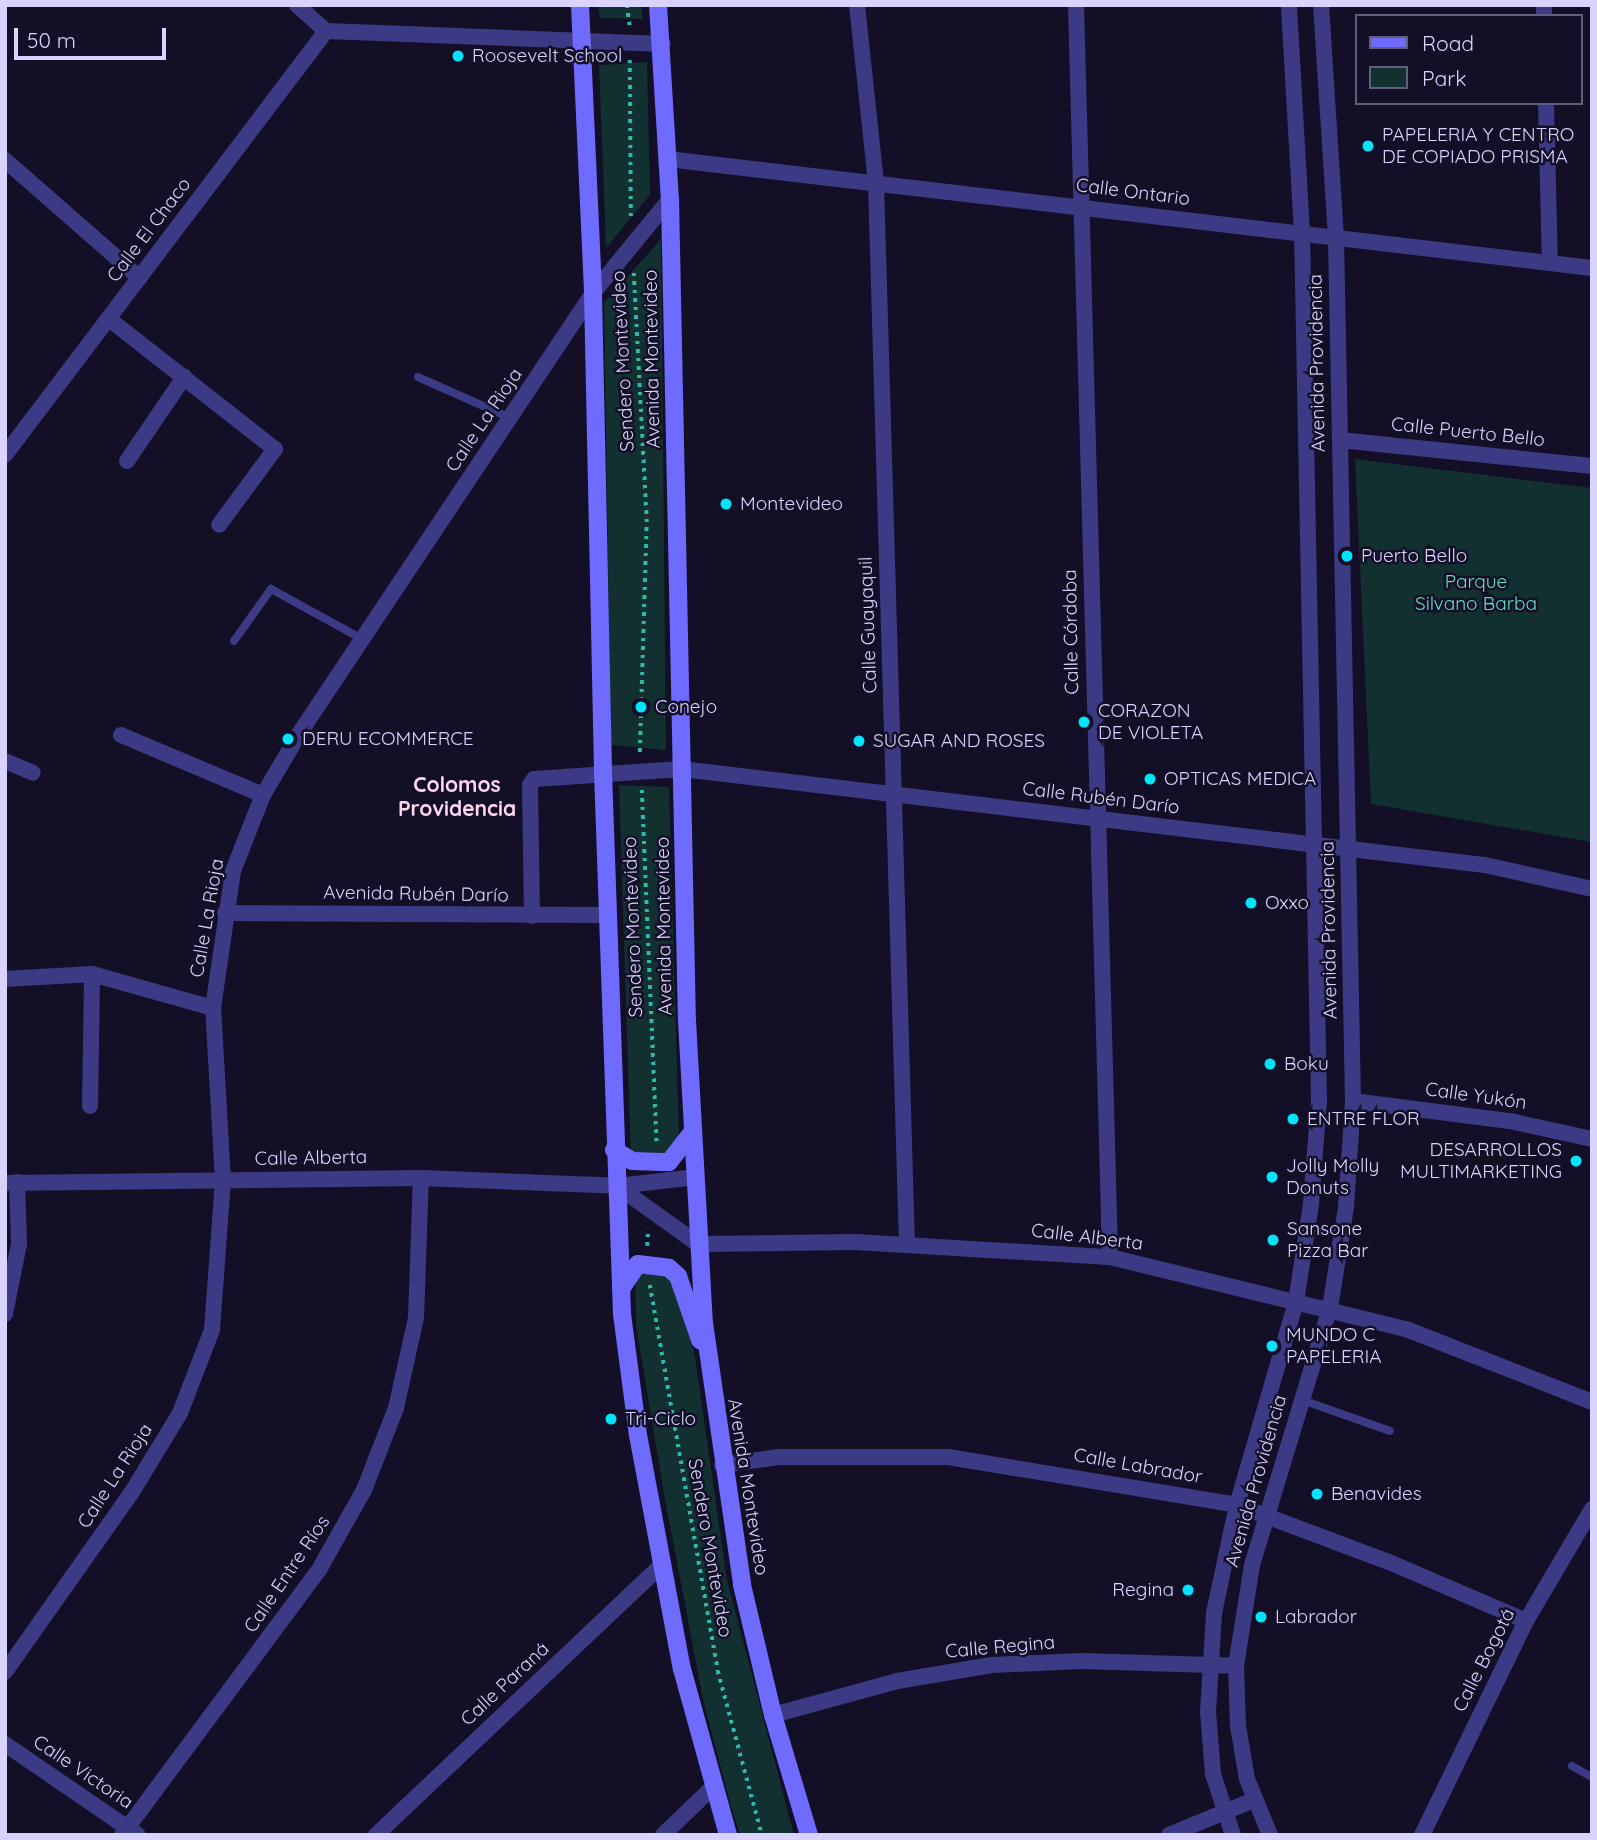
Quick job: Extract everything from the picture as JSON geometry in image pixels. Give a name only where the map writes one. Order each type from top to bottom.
[{"type":"street","points":[[297,5],[326,31],[663,44]]},
{"type":"street","points":[[580,5],[584,41],[593,293],[603,772],[614,1150],[621,1289],[638,1435],[682,1669],[729,1835]]},
{"type":"street","name":"Avenida Montevideo","points":[[658,5],[663,44],[670,199],[693,1131],[707,1356],[742,1586],[773,1714],[809,1835]]},
{"type":"street","name":"Calle Guayaquil","points":[[857,5],[876,183],[907,1245]]},
{"type":"street","name":"Calle Córdoba","points":[[1076,5],[1110,1257]]},
{"type":"street","name":"Avenida Providencia","points":[[1233,1835],[1223,1812],[1213,1774],[1209,1665],[1214,1613],[1237,1505],[1296,1302],[1311,1204],[1319,1100],[1302,233],[1289,5]]},
{"type":"street","name":"Avenida Providencia","points":[[1270,1835],[1254,1800],[1238,1726],[1236,1665],[1247,1588],[1330,1308],[1346,1207],[1353,1101],[1336,237],[1321,5]]},
{"type":"street","name":"Calle El Chaco","points":[[5,455],[326,31]]},
{"type":"street","points":[[1546,105],[1550,263]]},
{"type":"street","name":"Calle Ontario","points":[[668,159],[1592,268]]},
{"type":"street","points":[[5,160],[139,278]]},
{"type":"street","name":"Calle La Rioja","points":[[5,1672],[132,1492],[180,1413],[212,1330],[223,1180],[213,1008],[233,871],[263,795],[299,734],[593,293],[670,199]]},
{"type":"street","points":[[109,319],[275,449],[219,525]]},
{"type":"street","points":[[127,461],[184,377]]},
{"type":"street","name":"Calle Puerto Bello","points":[[1340,440],[1592,466]]},
{"type":"street","points":[[121,735],[263,795]]},
{"type":"street","points":[[5,761],[33,773]]},
{"type":"street","name":"Calle Rubén Darío","points":[[531,916],[530,785],[534,779],[603,772],[682,769],[894,792],[1485,865],[1592,888]]},
{"type":"street","name":"Avenida Rubén Darío","points":[[225,913],[608,915]]},
{"type":"street","points":[[90,1106],[92,974]]},
{"type":"street","points":[[5,979],[92,974],[213,1008]]},
{"type":"street","name":"Calle Yukón","points":[[1353,1101],[1510,1121],[1592,1139]]},
{"type":"street","points":[[614,1150],[632,1161],[658,1163],[674,1157],[693,1131]]},
{"type":"street","name":"Calle Alberta","points":[[11,1182],[421,1178],[617,1186],[695,1177]]},
{"type":"street","name":"Calle Entre Ríos","points":[[129,1832],[314,1578],[364,1490],[396,1408],[416,1318],[422,1260],[421,1178]]},
{"type":"street","points":[[5,1314],[19,1244],[11,1182]]},
{"type":"street","points":[[617,1186],[698,1244]]},
{"type":"street","name":"Calle Alberta","points":[[698,1244],[907,1245],[1110,1257],[1330,1308],[1477,1354],[1592,1402]]},
{"type":"street","points":[[621,1289],[636,1265],[665,1266],[678,1276],[707,1356]]},
{"type":"street","name":"Calle Labrador","points":[[722,1465],[778,1457],[948,1457],[1237,1505],[1267,1514],[1526,1622]]},
{"type":"street","name":"Calle Bogotá","points":[[1422,1835],[1526,1622],[1592,1509]]},
{"type":"street","name":"Calle Paraná","points":[[376,1835],[663,1564]]},
{"type":"street","name":"Calle Regina","points":[[773,1714],[897,1681],[992,1665],[1081,1661],[1236,1665]]},
{"type":"street","name":"Calle Victoria","points":[[5,1744],[129,1832]]},
{"type":"street","points":[[663,1835],[714,1786]]},
{"type":"street","points":[[1169,1835],[1254,1800]]},
{"type":"lane","points":[[418,377],[510,418]]},
{"type":"lane","points":[[234,641],[271,589],[363,640]]},
{"type":"lane","points":[[1302,1400],[1390,1431]]},
{"type":"lane","points":[[1572,1766],[1592,1777]]},
{"type":"path","name":"Sendero Montevideo","points":[[627,5],[630,43],[632,246],[647,519],[641,771],[658,1163]]},
{"type":"path","name":"Sendero Montevideo","points":[[648,1208],[648,1265],[718,1671],[762,1835]]},
{"type":"green space","points":[[598,5],[641,5],[643,19],[600,18]]},
{"type":"green space","points":[[647,62],[650,195],[606,248],[599,65]]},
{"type":"green space","points":[[661,239],[666,750],[611,745],[604,303]]},
{"type":"green space","name":"Parque Silvano Barba","points":[[1355,459],[1592,488],[1592,842],[1371,804]]},
{"type":"green space","points":[[619,785],[669,787],[679,1139],[669,1152],[653,1160],[631,1159]]},
{"type":"green space","points":[[635,1271],[677,1278],[695,1357],[727,1580],[794,1835],[740,1835],[732,1810],[704,1704],[664,1494],[636,1325]]},
{"type":"place","name":"Roosevelt School","points":[[458,56]]},
{"type":"place","name":"PAPELERIA Y CENTRO DE COPIADO PRISMA","points":[[1368,146]]},
{"type":"place","name":"Montevideo","points":[[726,504]]},
{"type":"place","name":"Puerto Bello","points":[[1347,556]]},
{"type":"place","name":"Conejo","points":[[641,707]]},
{"type":"place","name":"CORAZON DE VIOLETA","points":[[1084,722]]},
{"type":"place","name":"DERU ECOMMERCE","points":[[288,739]]},
{"type":"place","name":"SUGAR AND ROSES","points":[[859,741]]},
{"type":"place","name":"OPTICAS MEDICA","points":[[1150,779]]},
{"type":"place","name":"Oxxo","points":[[1251,903]]},
{"type":"place","name":"Boku","points":[[1270,1064]]},
{"type":"place","name":"ENTRE FLOR","points":[[1293,1119]]},
{"type":"place","name":"DESARROLLOS MULTIMARKETING","points":[[1576,1161]]},
{"type":"place","name":"Jolly Molly Donuts","points":[[1272,1177]]},
{"type":"place","name":"Sansone Pizza Bar","points":[[1273,1240]]},
{"type":"place","name":"MUNDO C PAPELERIA","points":[[1272,1346]]},
{"type":"place","name":"Tri-Ciclo","points":[[611,1419]]},
{"type":"place","name":"Benavides","points":[[1317,1494]]},
{"type":"place","name":"Regina","points":[[1188,1590]]},
{"type":"place","name":"Labrador","points":[[1261,1617]]},
{"type":"district","name":"Colomos Providencia","points":[[457,796]]}]
